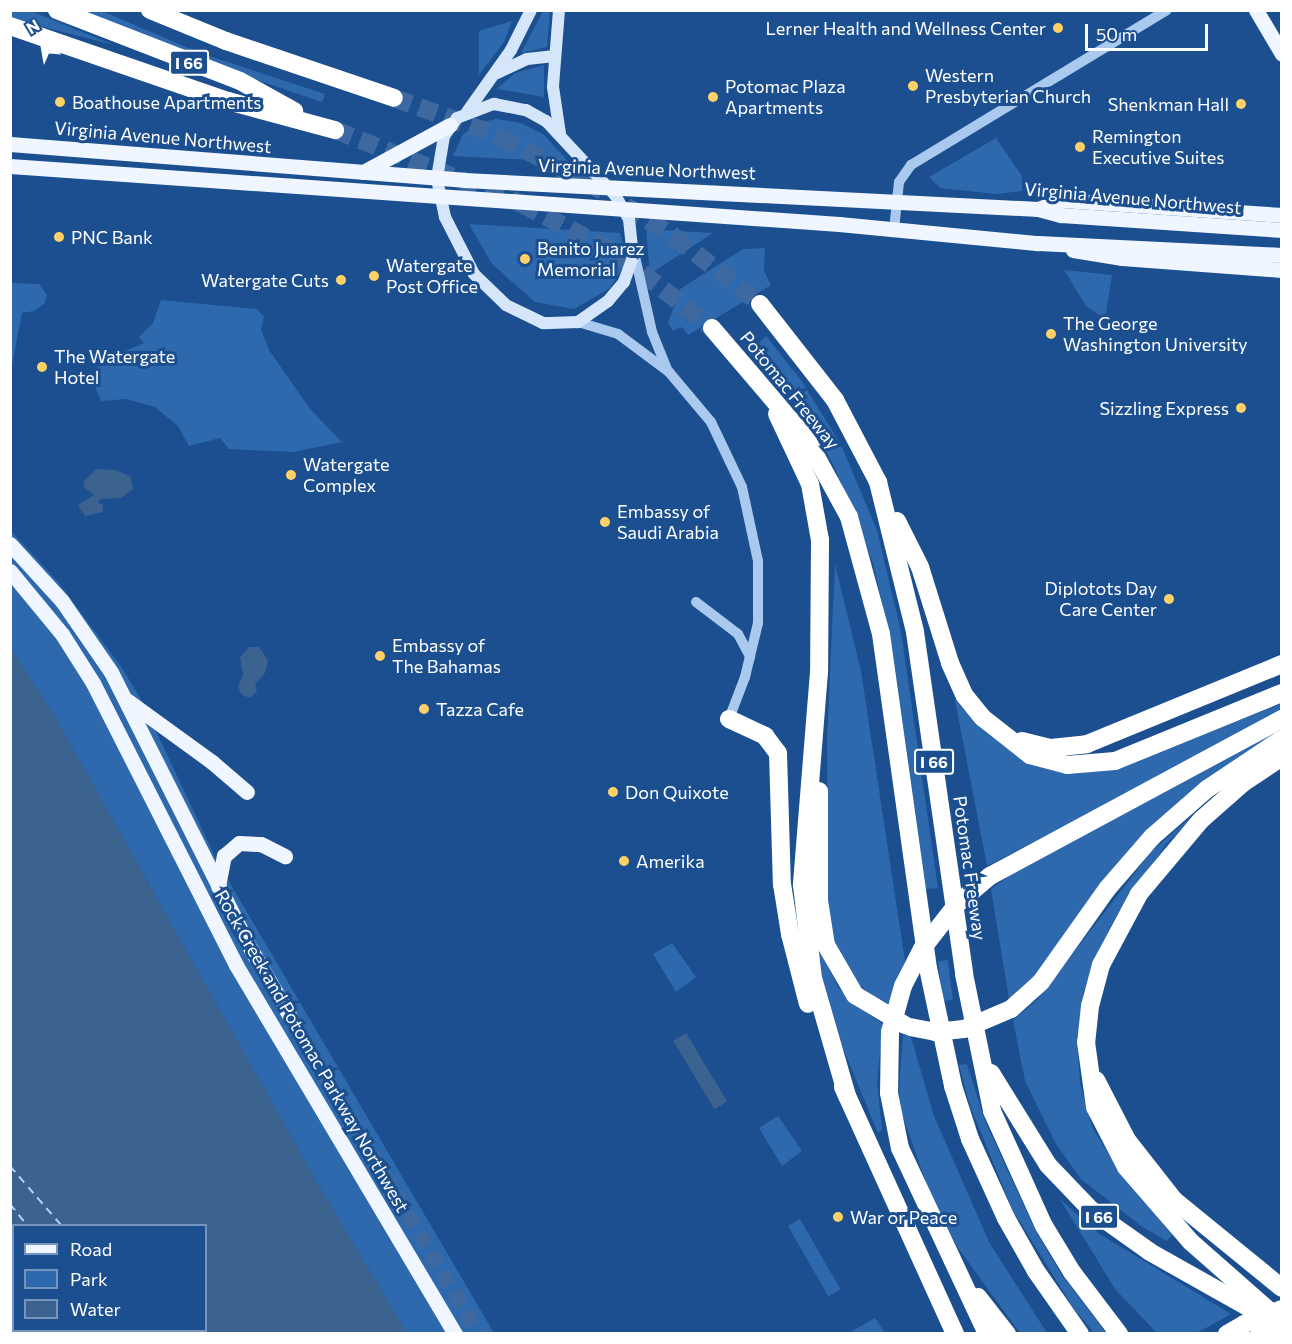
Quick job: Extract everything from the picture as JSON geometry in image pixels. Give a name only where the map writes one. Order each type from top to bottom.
[{"type":"highway","name":"I 66","points":[[57,10],[240,81],[316,123],[335,130]]},
{"type":"highway","name":"I 66","points":[[150,10],[226,41],[394,98]]},
{"type":"highway","points":[[10,26],[228,101],[316,123]]},
{"type":"highway","name":"Potomac Freeway","points":[[760,304],[835,400],[878,482],[915,632],[957,932],[992,1111],[1022,1183],[1072,1272],[1119,1334]]},
{"type":"highway","name":"Potomac Freeway","points":[[712,328],[806,438],[830,476],[849,517],[872,591],[886,664],[933,998],[961,1113],[1011,1227],[1080,1334]]},
{"type":"highway","points":[[763,388],[802,465],[814,502],[823,583],[819,672],[818,880],[822,931],[832,959],[855,995],[881,1014],[910,1027],[935,1032],[964,1029],[1011,1010],[1037,987],[1107,889],[1152,837],[1207,789],[1281,739]]},
{"type":"highway","points":[[878,482],[920,567],[957,682],[978,713],[1040,760],[1067,765],[1098,765],[1281,693]]},
{"type":"highway","points":[[998,730],[1038,746],[1076,747],[1118,733],[1281,664]]},
{"type":"highway","points":[[819,672],[802,849],[803,905],[815,988],[847,1096]]},
{"type":"highway","points":[[729,719],[765,736],[778,753],[781,859],[790,934],[819,1039],[955,1334]]},
{"type":"highway","points":[[987,1334],[955,1263],[915,1185],[897,1139],[889,1093],[890,1032],[903,986],[922,949],[957,904],[990,876],[1281,719]]},
{"type":"highway","points":[[1281,757],[1201,820],[1134,902],[1110,945],[1095,986],[1088,1025],[1087,1060],[1095,1107],[1126,1167],[1191,1242],[1281,1325]]},
{"type":"highway","name":"I 66","points":[[978,1044],[1017,1120],[1074,1196],[1150,1252],[1281,1325]]},
{"type":"highway","points":[[1087,1060],[1127,1140],[1161,1185],[1204,1227],[1281,1288]]},
{"type":"highway","points":[[955,1263],[1007,1334]]},
{"type":"highway","points":[[1252,1329],[1281,1309]]},
{"type":"highway","points":[[1227,1334],[1281,1325]]},
{"type":"main road","points":[[362,172],[450,125],[467,112],[495,74],[531,10]]},
{"type":"main road","points":[[559,10],[554,95],[560,135]]},
{"type":"main road","points":[[1256,10],[1281,54]]},
{"type":"main road","points":[[495,74],[527,59],[555,56]]},
{"type":"main road","points":[[450,125],[440,148],[437,178],[440,198],[474,274],[499,300],[536,321],[557,325],[578,322],[614,296],[628,274],[633,249],[625,209],[560,135],[541,117],[517,107],[494,104],[467,112]]},
{"type":"main road","name":"Virginia Avenue Northwest","points":[[10,144],[437,178],[1038,209],[1061,215],[1281,230]]},
{"type":"main road","points":[[10,166],[440,198],[625,209],[1038,243],[1281,255]]},
{"type":"main road","points":[[1038,209],[1062,200],[1281,215]]},
{"type":"main road","points":[[1038,243],[1122,258],[1281,270]]},
{"type":"main road","name":"Rock Creek and Potomac Parkway Northwest","points":[[10,544],[81,625],[125,699],[218,886],[289,1015]]},
{"type":"main road","name":"Rock Creek and Potomac Parkway Northwest","points":[[10,571],[79,658],[110,711],[236,965],[455,1334]]},
{"type":"main road","points":[[125,699],[212,762],[247,792]]},
{"type":"main road","points":[[218,886],[224,856],[239,843],[261,844],[285,856]]},
{"type":"street","points":[[894,230],[899,182],[915,162],[1167,10]]},
{"type":"street","points":[[633,249],[655,343],[669,372]]},
{"type":"street","points":[[578,322],[618,334],[669,372],[711,422],[728,452],[747,500],[758,571],[758,622],[750,657],[729,719]]},
{"type":"street","points":[[696,602],[738,634],[750,657]]},
{"type":"green space","points":[[11,11],[31,11],[114,45],[11,18]]},
{"type":"green space","points":[[78,11],[102,11],[200,53],[325,94],[322,102],[224,69]]},
{"type":"green space","points":[[543,11],[550,11],[547,47],[521,53]]},
{"type":"green space","points":[[512,21],[504,42],[479,75],[479,31]]},
{"type":"green space","points":[[544,65],[544,97],[497,89],[515,73]]},
{"type":"green space","points":[[496,119],[521,123],[543,134],[569,162],[453,156],[463,134],[483,122]]},
{"type":"green space","points":[[996,138],[1022,176],[1022,191],[996,194],[940,188],[929,177]]},
{"type":"green space","points":[[469,224],[620,233],[625,249],[621,271],[610,288],[574,309],[535,302],[492,264]]},
{"type":"green space","points":[[646,229],[713,233],[650,274]]},
{"type":"green space","points":[[765,248],[764,271],[771,285],[688,335],[682,327],[673,331],[668,323],[680,289],[743,249]]},
{"type":"green space","points":[[1064,270],[1112,275],[1106,314],[1101,316],[1086,306]]},
{"type":"green space","points":[[11,283],[39,284],[47,295],[45,303],[34,311],[22,313],[11,370]]},
{"type":"green space","points":[[161,300],[257,309],[264,317],[261,329],[269,350],[310,409],[342,442],[293,452],[229,449],[220,438],[189,446],[178,426],[155,407],[126,399],[101,401],[93,382],[95,370],[104,360],[144,343],[139,337],[153,323]]},
{"type":"green space","points":[[766,336],[801,380],[841,445],[877,530],[901,632],[938,888],[926,889],[893,653],[873,563],[833,464],[797,402],[754,348]]},
{"type":"green space","points":[[10,530],[59,583],[122,668],[142,701],[217,861],[494,1333],[407,1333],[319,1186],[56,719],[11,648]]},
{"type":"green space","points":[[835,564],[861,671],[905,961],[887,1007],[853,980],[832,937],[828,911],[827,740]]},
{"type":"green space","points":[[955,700],[986,732],[1020,757],[1053,769],[1077,773],[1110,769],[1281,704],[1282,708],[1184,764],[987,866]]},
{"type":"green space","points":[[1281,727],[1281,734],[1200,786],[1138,840],[1040,970],[1009,999],[991,889],[1018,870]]},
{"type":"green space","points":[[1210,800],[1168,842],[1118,913],[1099,949],[1083,994],[1077,1039],[1080,1083],[1092,1127],[1115,1164],[1172,1235],[1167,1241],[1141,1226],[1081,1179],[1056,1144],[1025,1081],[1013,1020],[1037,1000],[1151,852]]},
{"type":"green space","points":[[811,914],[823,956],[838,987],[853,1004],[883,1024],[877,1083],[882,1130],[878,1133],[826,1007]]},
{"type":"green space","points":[[672,943],[696,977],[676,992],[653,954]]},
{"type":"green space","points":[[948,960],[953,1000],[943,1001],[938,961]]},
{"type":"green space","points":[[903,1034],[911,1037],[934,1116],[989,1242],[1047,1333],[1020,1333],[958,1248],[930,1194],[902,1114],[899,1089]]},
{"type":"green space","points":[[967,1064],[985,1121],[1036,1232],[1062,1275],[1106,1333],[1094,1333],[1074,1309],[1012,1209],[969,1103],[959,1065]]},
{"type":"green space","points":[[778,1116],[802,1151],[782,1166],[759,1128]]},
{"type":"green space","points":[[1060,1199],[1098,1233],[1231,1314],[1197,1333],[1157,1333],[1115,1289]]},
{"type":"green space","points":[[800,1219],[841,1289],[828,1296],[788,1226]]},
{"type":"green space","points":[[875,1318],[885,1333],[849,1333]]},
{"type":"water","points":[[96,469],[116,470],[131,477],[133,489],[121,498],[101,499],[98,503],[103,505],[103,512],[85,516],[78,505],[94,495],[84,487],[84,481]]},
{"type":"water","points":[[249,647],[259,647],[268,660],[265,673],[255,684],[257,692],[250,698],[242,695],[238,687],[243,675],[240,657]]},
{"type":"water","points":[[11,648],[56,719],[319,1186],[407,1333],[11,1333]]},
{"type":"water","points":[[686,1033],[727,1102],[714,1109],[673,1041]]},
{"type":"ferry route","points":[[10,1166],[60,1224]]},
{"type":"ferry route","points":[[10,1204],[26,1224]]},
{"type":"tunnel","points":[[394,98],[501,137],[603,191]]},
{"type":"tunnel","points":[[335,130],[522,204],[621,256],[712,328]]},
{"type":"tunnel","points":[[626,206],[675,237],[760,304]]},
{"type":"tunnel","points":[[289,1015],[479,1334]]},
{"type":"place","name":"Lerner Health and Wellness Center","points":[[1058,28]]},
{"type":"place","name":"Western Presbyterian Church","points":[[913,86]]},
{"type":"place","name":"Potomac Plaza Apartments","points":[[713,97]]},
{"type":"place","name":"Boathouse Apartments","points":[[60,102]]},
{"type":"place","name":"Shenkman Hall","points":[[1241,104]]},
{"type":"place","name":"Remington Executive Suites","points":[[1080,147]]},
{"type":"place","name":"PNC Bank","points":[[59,237]]},
{"type":"place","name":"Benito Juarez Memorial","points":[[525,259]]},
{"type":"place","name":"Watergate Post Office","points":[[374,276]]},
{"type":"place","name":"Watergate Cuts","points":[[341,280]]},
{"type":"place","name":"The George Washington University","points":[[1051,334]]},
{"type":"place","name":"The Watergate Hotel","points":[[42,367]]},
{"type":"place","name":"Sizzling Express","points":[[1241,408]]},
{"type":"place","name":"Watergate Complex","points":[[291,475]]},
{"type":"place","name":"Embassy of Saudi Arabia","points":[[605,522]]},
{"type":"place","name":"Diplotots Day Care Center","points":[[1169,599]]},
{"type":"place","name":"Embassy of The Bahamas","points":[[380,656]]},
{"type":"place","name":"Tazza Cafe","points":[[424,709]]},
{"type":"place","name":"Don Quixote","points":[[613,792]]},
{"type":"place","name":"Amerika","points":[[624,861]]},
{"type":"place","name":"War or Peace","points":[[838,1217]]}]
